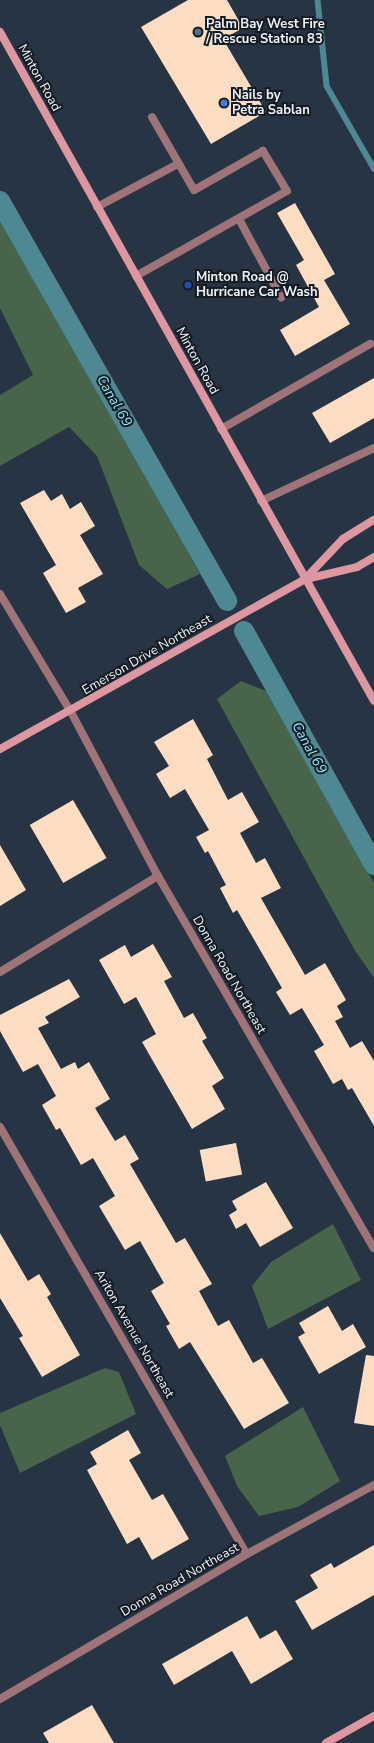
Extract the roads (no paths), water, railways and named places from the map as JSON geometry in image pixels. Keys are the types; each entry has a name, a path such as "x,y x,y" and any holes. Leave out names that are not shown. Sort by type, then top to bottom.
{"main road":[{"name":"Minton Road","path":"0,32 374,701"},
{"path":"305,579 343,539 374,520"},
{"path":"305,579 357,567 374,557"},
{"name":"Emerson Drive Northeast","path":"0,750 71,712 305,579"},
{"path":"326,1743 374,1716"}],"street":[{"path":"136,276 287,191 263,151 194,190 152,117"},
{"path":"97,207 178,164"},
{"path":"239,218 281,297"},
{"path":"221,429 370,344"},
{"path":"261,501 374,448"},
{"name":"Donna Road Northeast","path":"0,594 71,712 158,876 374,1248"},
{"path":"0,972 158,876"},
{"name":"Ariton Avenue Northeast","path":"0,1127 247,1554"},
{"name":"Donna Road Northeast","path":"0,1699 247,1554 374,1484"}],"waterway":[{"path":"318,0 327,86 374,168"},
{"name":"Canal 69","path":"0,201 227,601"},
{"name":"Canal 69","path":"244,631 374,865"}],"place":[{"name":"Palm Bay West Fire / Rescue Station 83","path":"198,32"},
{"name":"Nails by Petra Sablan","path":"224,103"},
{"name":"Minton Road @ Hurricane Car Wash","path":"188,285"}]}
